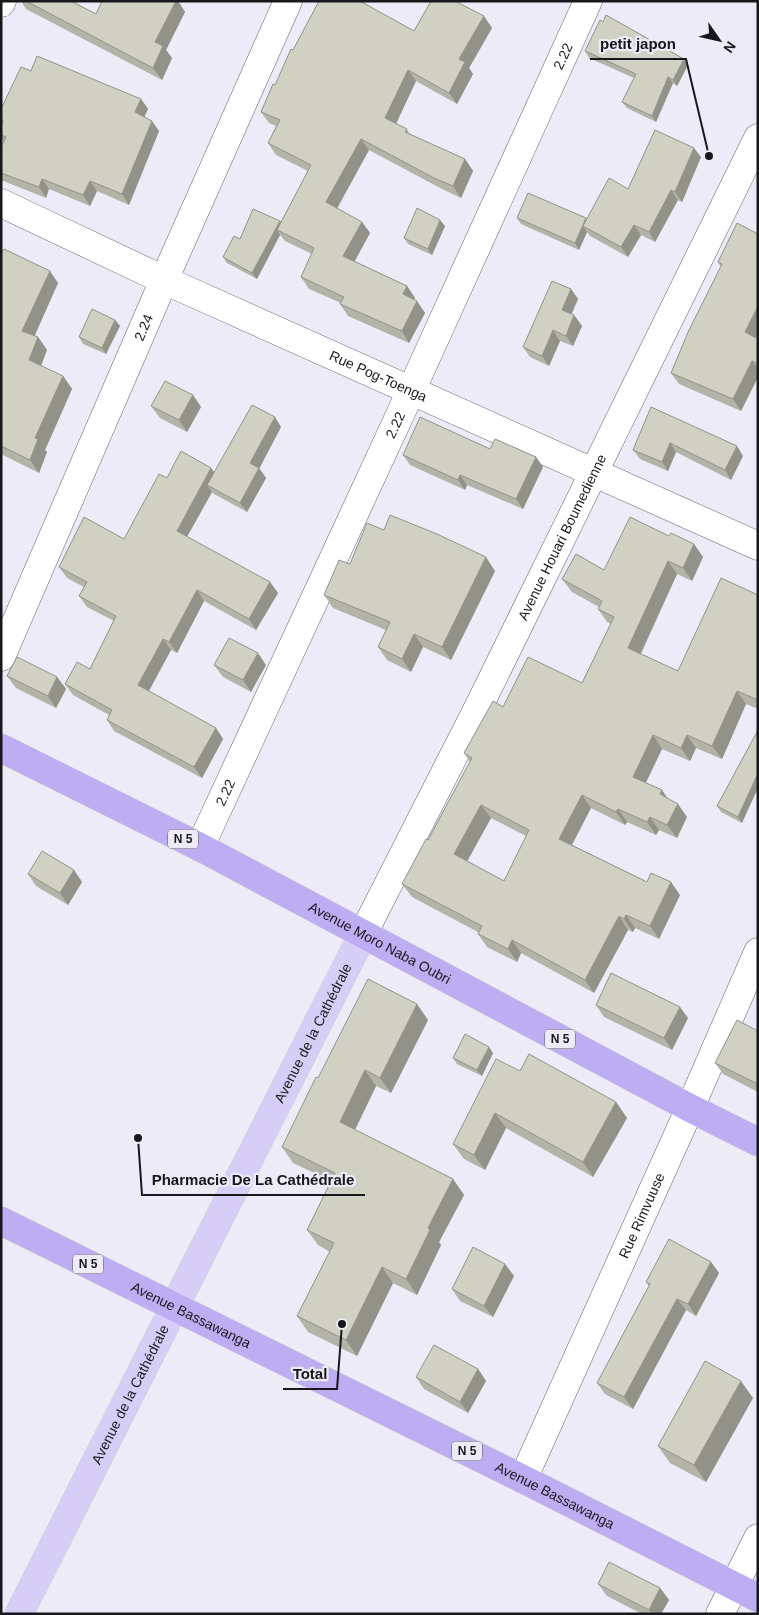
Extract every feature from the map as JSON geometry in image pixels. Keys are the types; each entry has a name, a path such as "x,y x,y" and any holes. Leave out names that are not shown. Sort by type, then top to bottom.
{"highway":[{"name":"Avenue Moro Naba Oubri","path":"1,748 200,847 690,1108 758,1142"},
{"name":"Avenue Bassawanga","path":"1,1221 523,1479 758,1598"}],"main road":[{"name":"Avenue de la Cathédrale","path":"19,1614 363,934"}],"street":[{"name":"2.24","path":"1,657 164,280 288,1"},
{"name":"2.22","path":"200,847 411,391 588,1"},
{"name":"Avenue Houari Boumedienne","path":"363,934 480,704 592,472 758,138"},
{"name":"Rue Pog-Toenga","path":"1,203 164,280 758,546"},
{"name":"Rue Rimvuuse","path":"523,1479 758,952"},
{"path":"720,1614 758,1538"}],"building":[{"path":"26,1 71,1 96,14 102,1 176,1 155,42 163,46 153,68"},
{"path":"319,1 360,1 414,31 431,1 455,1 484,16 459,59 465,62 449,93 408,70 385,118 407,129 405,132 465,159 453,186 434,178 361,139 326,202 362,222 343,256 407,286 403,294 417,301 402,331 340,304 344,297 301,277 314,248 277,230 311,165 268,143 280,120 261,112 291,49 293,50"},
{"path":"606,15 684,59 673,80 668,77 652,116 622,102 636,74 585,51 600,20 603,22"},
{"path":"37,56 141,99 135,112 152,121 122,194 90,181 83,195 42,179 39,187 1,173 1,147 6,137 1,135 3,121 1,120 1,109 21,67 31,71"},
{"path":"655,130 694,148 675,192 671,190 649,232 634,225 621,247 583,226 609,178 628,189"},
{"path":"528,193 586,218 575,243 517,218"},
{"path":"417,208 440,220 428,249 404,238"},
{"path":"253,209 280,221 252,273 223,257 234,236 240,239"},
{"path":"737,223 758,234 758,306 745,332 758,339 758,364 752,361 733,399 671,373 689,330 722,264 718,262"},
{"path":"4,249 50,271 22,331 38,337 29,360 63,376 35,438 38,439 30,460 1,446 1,254"},
{"path":"552,281 571,289 562,310 574,315 566,336 553,330 542,356 523,347"},
{"path":"92,309 115,320 102,348 79,337"},
{"path":"165,381 193,395 179,420 151,406"},
{"path":"252,405 275,417 250,463 259,468 240,503 207,485"},
{"path":"651,407 737,446 725,470 670,443 662,462 633,450"},
{"path":"420,417 490,449 495,439 536,457 516,499 460,475 458,480 403,455"},
{"path":"181,451 211,468 177,531 270,582 249,619 197,590 169,642 163,639 138,685 216,728 194,767 107,720 112,710 65,684 77,662 90,669 116,616 79,596 87,582 59,567 84,517 124,539 159,474 167,478"},
{"path":"390,515 486,557 442,647 414,634 402,659 378,647 390,622 324,595 339,560 350,564 367,523 384,530"},
{"path":"630,517 669,536 671,533 694,544 683,568 668,561 628,648 678,671 721,578 758,595 758,700 737,691 712,746 687,735 681,748 653,735 633,777 662,790 660,794 678,804 667,825 650,817 647,822 618,809 616,812 582,795 559,839 647,882 651,873 671,882 650,926 626,915 624,919 619,916 585,980 512,940 508,949 478,934 482,926 402,884 472,758 464,753 493,701 503,707 528,657 582,683 614,617 598,609 602,601 562,579 576,554 604,570","holes":["481,805 529,830 504,881 454,854"]},
{"path":"229,638 258,653 243,680 214,665"},
{"path":"17,657 57,677 48,696 7,676"},
{"path":"758,730 758,773 738,817 717,806"},
{"path":"42,851 74,870 60,893 28,874"},
{"path":"611,973 680,1007 664,1038 596,1005"},
{"path":"368,979 417,1004 380,1078 365,1070 340,1122 453,1179 428,1228 430,1230 406,1279 382,1267 346,1340 297,1316 334,1243 307,1230 335,1173 282,1147 316,1077 318,1078"},
{"path":"737,1020 758,1031 758,1084 715,1063"},
{"path":"465,1034 489,1047 477,1070 453,1058"},
{"path":"529,1054 616,1102 583,1162 495,1113 474,1155 453,1144 496,1059 520,1071"},
{"path":"669,1239 711,1262 688,1304 677,1299 624,1397 597,1383 650,1284 646,1282"},
{"path":"473,1247 505,1264 484,1306 452,1289"},
{"path":"434,1345 478,1369 460,1402 416,1377"},
{"path":"705,1361 741,1381 694,1465 658,1446"},
{"path":"609,1562 660,1588 649,1610 598,1584"}],"place":[{"name":"petit japon","path":"709,156"},
{"name":"Pharmacie De La Cathédrale","path":"138,1138"},
{"name":"Total","path":"342,1324"}]}
